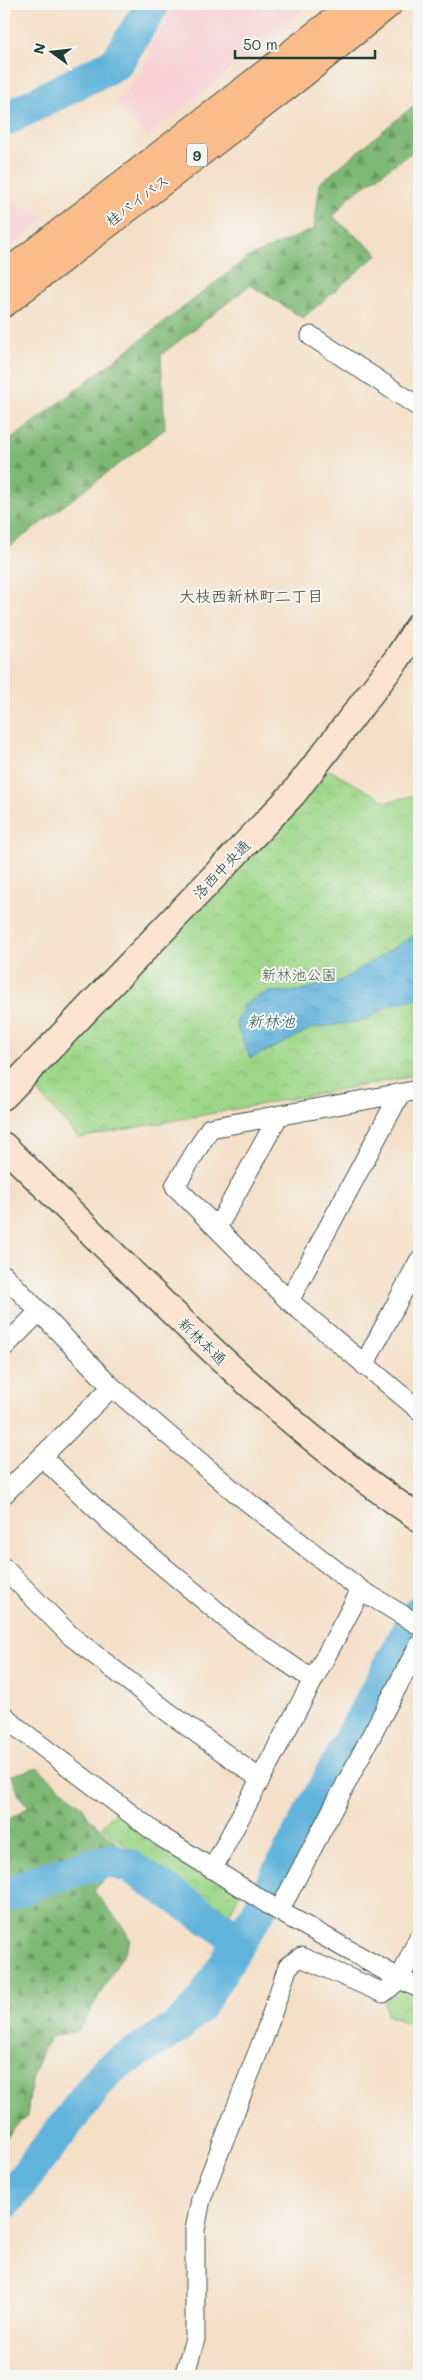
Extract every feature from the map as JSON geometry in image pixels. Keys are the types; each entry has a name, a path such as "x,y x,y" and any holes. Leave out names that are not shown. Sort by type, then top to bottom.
{"highway":[{"name":"桂バイパス","path":"4,276 356,4"},
{"name":"桂バイパス","path":"4,303 302,74 388,4"}],"street":[{"path":"311,336 419,407"},
{"name":"洛西中央通","path":"4,1096 293,794 397,659 419,625"},
{"path":"419,1090 210,1128 175,1186 289,1301 364,1366 419,1410"},
{"path":"289,1301 400,1094"},
{"path":"217,1228 279,1115"},
{"name":"新林本通","path":"4,1146 244,1381 370,1484 419,1518"},
{"path":"364,1366 419,1261"},
{"path":"4,1275 112,1387 234,1492 361,1590 419,1625"},
{"path":"4,1347 39,1312"},
{"path":"4,1494 112,1387"},
{"path":"42,1457 110,1522 242,1632 313,1680"},
{"path":"4,1568 71,1636 168,1712 260,1779"},
{"path":"213,1868 361,1590"},
{"path":"278,1911 419,1645"},
{"path":"4,1714 153,1830 278,1911 419,1988"},
{"path":"184,2376 195,2339 195,2230 201,2199 265,2034 288,1966 300,1957 383,1993 400,1979 419,1937"}],"shaded area":[{"path":"177,4 311,4 147,137 116,101 125,94 140,72 150,54 151,45"},
{"path":"4,196 25,209 47,217 4,251"}],"green space":[{"path":"419,101 419,147 350,196 333,217 378,254 303,318 250,285 161,355 165,429 4,551 4,445 249,257 314,229 320,183"},
{"name":"新林池公園","path":"329,770 387,802 419,794 419,1075 79,1138 30,1083"},
{"path":"38,1768 82,1806 89,1818 126,1851 94,1891 121,1924 131,1941 79,2030 51,2037 37,2065 27,2116 18,2123 4,2142 4,1822 29,1807 19,1796 12,1775"},
{"path":"116,1810 240,1893 226,1920 102,1827"},
{"path":"401,1984 419,1991 419,2028 387,2015 384,1997"}],"water":[{"name":"新林池","path":"419,932 419,998 390,1005 365,1021 312,1028 250,1058 236,1024 245,1004 268,992 298,991 342,980"}],"waterway":[{"path":"4,120 116,63 153,4"},
{"path":"4,2204 108,2070 175,2029 197,2009 255,1917 419,1612"},
{"path":"4,1896 44,1879 111,1860 131,1867 240,1940"}],"district":[{"name":"大枝西新林町二丁目","path":"251,595"}]}
